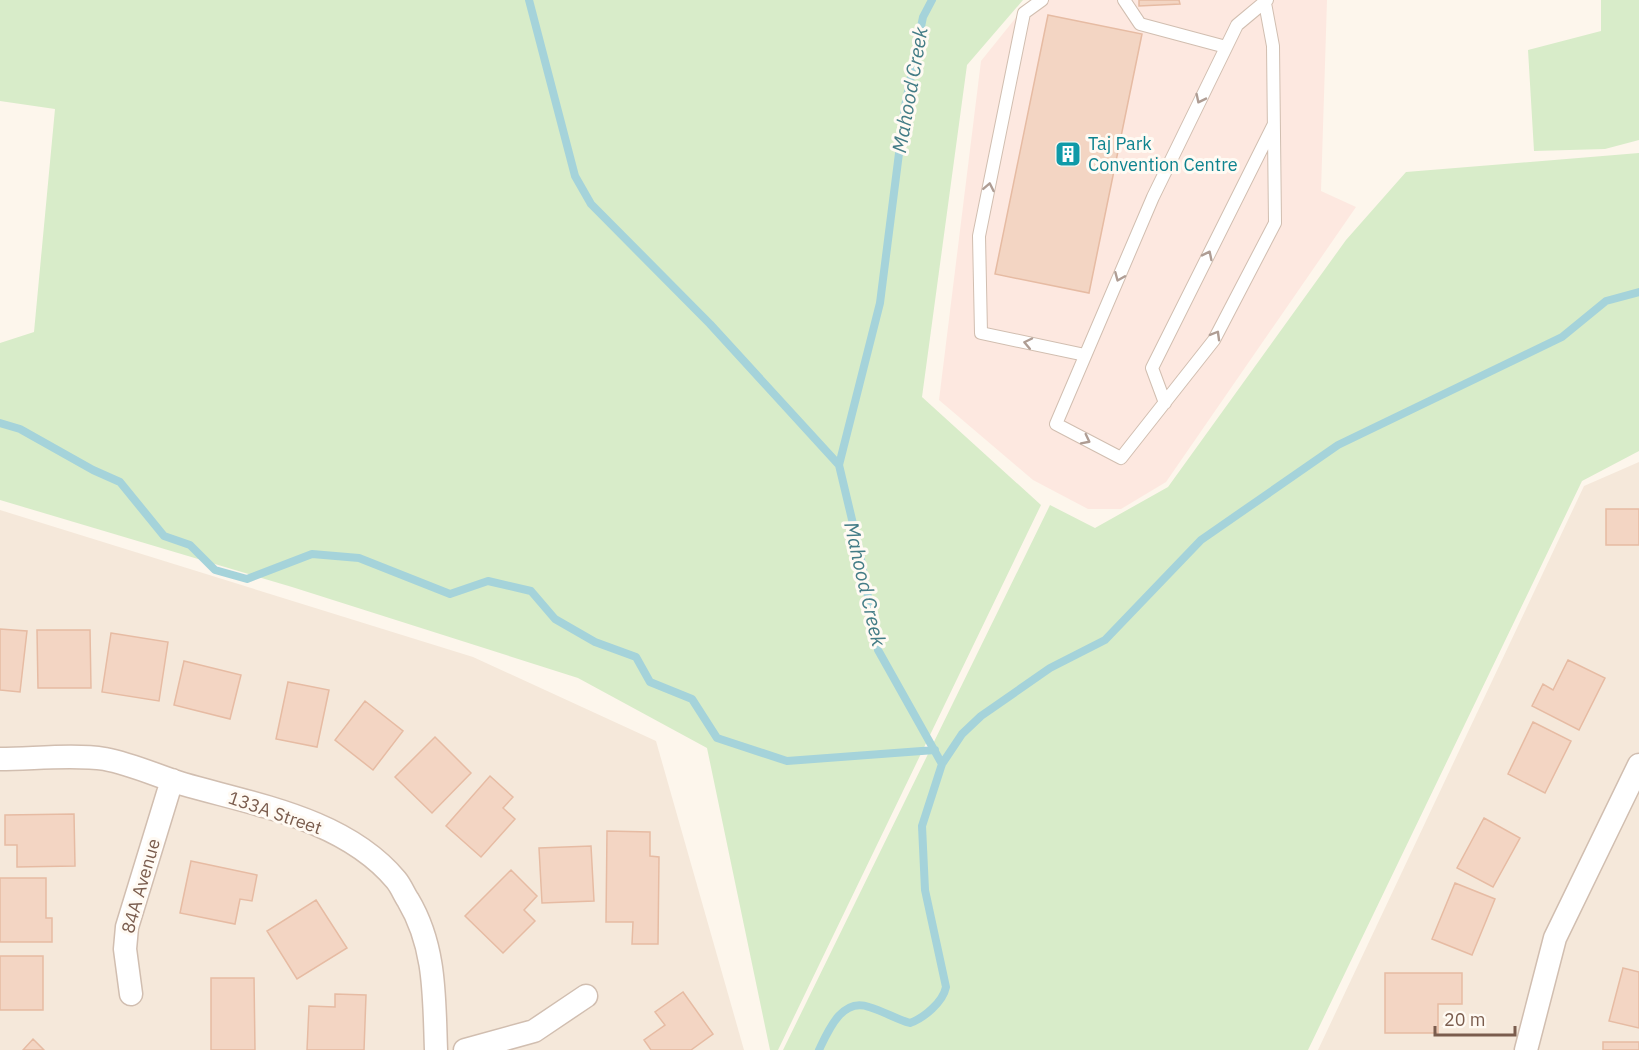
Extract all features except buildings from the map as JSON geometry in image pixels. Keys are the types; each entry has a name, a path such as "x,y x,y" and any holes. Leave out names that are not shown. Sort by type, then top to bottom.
{"street":[{"name":"133A Street","path":"0,759 102,759 130,765 311,822 338,835 370,856 396,881 415,911 428,946 434,985 436,1050"},
{"path":"1526,1050 1555,938 1639,765"},
{"name":"84A Avenue","path":"131,994 125,949 127,927 172,780"},
{"path":"465,1050 534,1030 586,996"}],"lane":[{"path":"1042,0 1024,13 979,236 981,333 1085,355"},
{"path":"1125,0 1140,24 1226,47"},
{"path":"1266,2 1272,46 1275,223 1214,340 1121,458 1056,424 1154,197 1226,47 1236,25 1266,2"},
{"path":"1165,403 1152,368 1273,124"}],"shaded area":[{"path":"1030,0 1327,0 1321,191 1356,207 1166,482 1121,509 1088,509 1033,480 939,400 981,61"},
{"path":"1639,462 1639,1050 1318,1050 1584,486"},
{"path":"0,510 473,657 656,741 744,1050 0,1050"}],"green space":[{"path":"0,0 1023,0 967,65 922,397 1041,505 778,1050 770,1050 707,748 578,678 292,587 0,500 0,343 34,332 55,109 0,101"},
{"path":"1601,0 1639,0 1639,140 1605,149 1534,151 1528,50 1601,31"},
{"path":"1639,153 1639,451 1582,481 1308,1050 783,1050 1050,505 1095,528 1168,487 1346,240 1406,172"}],"waterway":[{"path":"529,0 575,176 591,204 710,324 839,465"},
{"name":"Mahood Creek","path":"819,1050 837,1018 851,1007 859,1005 869,1007 910,1023 932,1009 946,987 925,890 922,826 942,764 878,650 859,549 839,465 880,303 905,106 923,17 932,0"},
{"path":"942,764 962,734 981,716 1050,668 1105,640 1201,540 1338,445 1562,337 1606,301 1639,292"},
{"path":"0,423 20,429 93,470 120,482 164,536 190,545 215,570 247,579 312,554 359,558 450,594 488,581 531,591 555,619 595,642 636,657 650,682 692,699 717,738 787,761 935,750"}],"place":[{"name":"Taj Park Convention Centre","path":"1068,154"}]}
